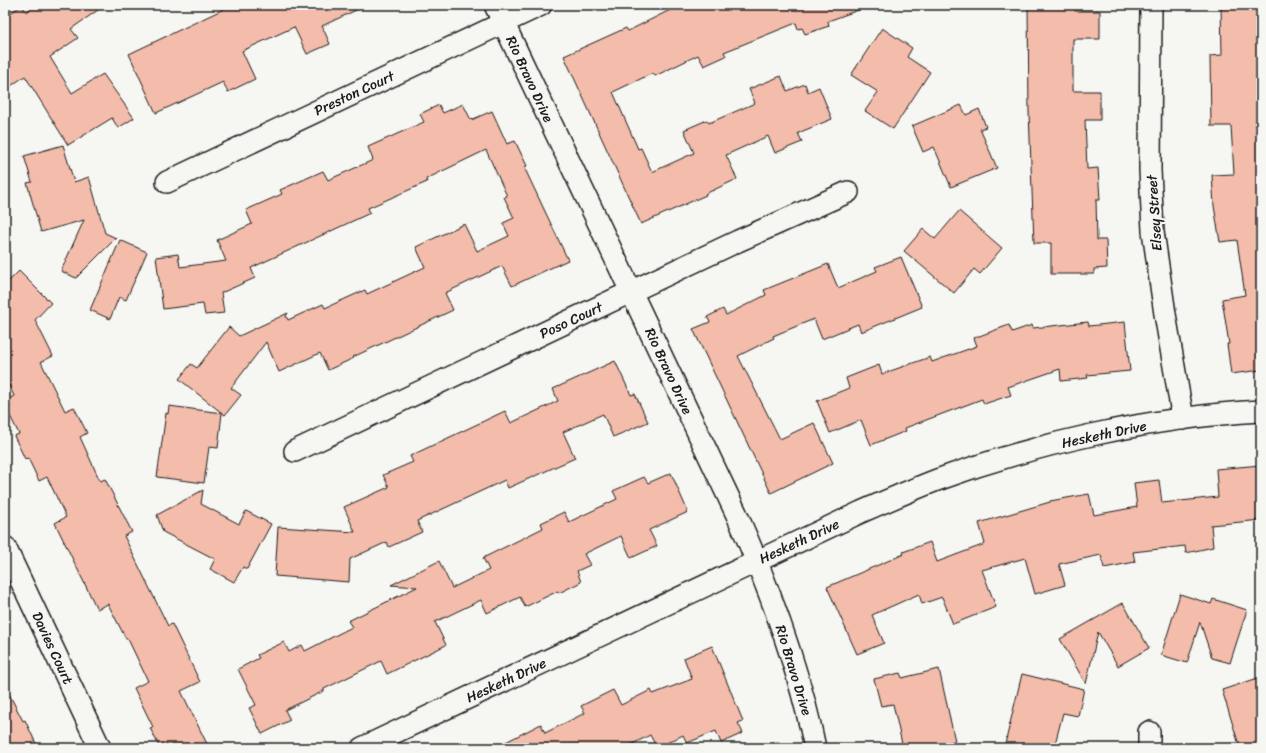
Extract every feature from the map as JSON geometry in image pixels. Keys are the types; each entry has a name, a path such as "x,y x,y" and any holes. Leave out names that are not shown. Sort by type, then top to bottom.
{"street":[{"name":"Preston Court","path":"167,182 499,14 541,5"},
{"name":"Elsey Street","path":"1150,5 1150,170 1153,231 1164,314 1183,419"},
{"name":"Rio Bravo Drive","path":"499,14 737,515 757,561 793,659 815,748"},
{"name":"Poso Court","path":"295,451 631,291 848,192"},
{"name":"Hesketh Drive","path":"362,748 861,512 936,480 1014,455 1093,434 1234,412 1261,411"},
{"name":"Davies Court","path":"5,547 100,748"}],"building":[{"path":"22,5 26,12 36,5 105,5 71,29 78,38 50,57 72,93 103,74 134,118 118,128 112,118 68,145 25,76 5,90 5,17"},
{"path":"232,5 367,5 322,26 330,44 307,54 294,27 242,51 255,79 228,92 223,82 156,113 129,54"},
{"path":"680,5 864,5 864,8 828,21 829,26 805,34 802,28 798,29 796,23 724,52 726,56 704,66 698,55 655,76 653,73 613,92 638,149 641,148 652,172 694,153 684,130 707,120 709,123 755,103 749,89 781,76 787,91 805,84 808,92 819,87 832,119 798,133 802,142 775,153 768,136 726,155 737,179 705,194 706,195 641,224 564,56 626,28 628,31"},
{"path":"1028,5 1074,5 1075,11 1100,11 1100,39 1073,39 1073,91 1100,91 1100,120 1085,120 1087,169 1098,168 1100,200 1096,200 1097,240 1106,240 1107,268 1094,269 1094,274 1051,274 1051,243 1034,243 1029,112"},
{"path":"1221,5 1261,5 1261,370 1231,374 1227,344 1229,344 1222,299 1245,295 1237,240 1220,242 1214,206 1212,175 1234,174 1231,126 1211,126 1210,56 1222,55"},
{"path":"882,28 912,48 907,57 930,72 893,129 865,111 878,92 851,75"},
{"path":"463,104 471,120 492,111 507,144 515,141 527,166 524,167 568,260 512,286 502,266 445,293 453,310 328,370 320,353 279,372 266,342 231,388 241,395 225,415 179,379 191,364 197,368 229,327 239,336 288,313 286,316 288,320 323,304 325,308 365,290 367,294 425,267 416,247 464,224 477,251 509,236 503,223 514,218 504,197 507,196 486,150 426,179 427,182 368,208 370,213 251,268 255,278 221,293 224,313 205,315 203,304 163,309 156,257 178,254 180,267 226,261 217,240 252,224 246,210 282,194 280,190 323,171 328,180 373,160 368,147 424,122 420,114 439,105 443,113"},
{"path":"961,105 966,115 979,109 986,127 980,129 997,168 951,187 934,147 923,152 912,126"},
{"path":"63,145 74,182 89,177 105,233 116,238 76,278 61,271 84,220 41,232 27,183 32,182 24,156"},
{"path":"959,211 1002,248 980,274 974,269 954,293 904,251 923,229 935,239"},
{"path":"120,240 147,252 126,300 119,297 110,319 90,310"},
{"path":"901,257 922,307 861,332 858,324 822,339 814,319 773,336 774,338 738,356 780,439 814,423 833,463 771,493 693,329 710,322 707,317 723,309 726,315 766,295 764,290 828,264 838,288 877,271 875,267"},
{"path":"19,271 51,303 35,320 53,356 41,362 65,411 74,407 87,433 80,437 100,481 105,479 132,532 124,536 168,626 172,624 200,682 181,691 209,748 160,748 150,728 153,727 134,688 148,681 128,639 126,639 108,604 97,609 55,523 66,517 47,477 39,481 28,458 25,459 14,436 19,434 5,406 5,401 14,396 5,377 5,285"},
{"path":"1088,322 1089,326 1125,322 1130,371 1087,375 1088,378 1061,381 1060,369 1008,387 1011,395 984,404 982,399 905,428 906,431 871,445 861,420 830,433 817,401 849,388 846,378 879,365 882,374 930,357 932,362 977,346 974,338 1009,325 1012,332 1032,325 1033,328"},
{"path":"615,361 631,395 635,394 648,422 613,437 603,414 563,432 575,458 508,488 505,480 417,521 422,532 389,547 387,542 350,559 349,582 275,576 278,527 355,532 344,507 389,487 383,475 413,462 410,456 505,411 511,423 558,401 553,389"},
{"path":"169,406 222,413 218,448 209,447 204,483 157,477 166,413 168,414"},
{"path":"1261,465 1261,520 1211,525 1213,547 1186,553 1185,546 1133,552 1135,562 1104,568 1101,555 1059,564 1065,585 1035,594 1025,558 982,570 996,607 953,624 942,597 922,604 919,594 872,615 884,643 857,654 827,587 904,554 903,552 930,542 937,562 985,544 979,523 1050,501 1089,494 1094,515 1137,507 1134,483 1159,480 1162,503 1218,497 1216,469"},
{"path":"671,473 688,512 649,530 657,546 631,558 621,536 584,554 590,565 577,571 581,582 559,593 558,591 525,607 520,597 487,613 481,600 435,622 446,645 387,674 381,661 285,710 290,720 262,734 249,708 256,705 238,669 259,658 257,655 284,642 289,652 302,645 305,651 352,627 348,621 417,587 391,585 439,561 452,588 489,570 483,558 543,528 541,523 564,512 569,522 617,499 613,491 644,477 648,483"},
{"path":"203,490 201,504 239,524 246,511 271,524 247,569 243,567 234,582 210,569 215,559 163,532 157,515"},
{"path":"1180,594 1211,604 1213,599 1247,610 1230,663 1212,658 1200,622 1187,663 1161,655"},
{"path":"1123,603 1149,648 1118,666 1098,632 1086,684 1060,639"},
{"path":"712,646 743,721 738,723 743,733 721,743 716,731 687,743 683,735 657,748 650,735 625,748 494,748 541,724 545,733 585,713 581,706 613,690 621,705 651,690 653,694 692,679 684,658"},
{"path":"939,669 955,741 925,748 903,748 893,704 881,706 874,679 900,673 902,678"},
{"path":"1022,674 1084,689 1078,716 1063,713 1054,748 1004,748"},
{"path":"1261,677 1261,748 1240,748 1222,690"},
{"path":"5,686 23,721 25,720 38,748 5,748"}]}
